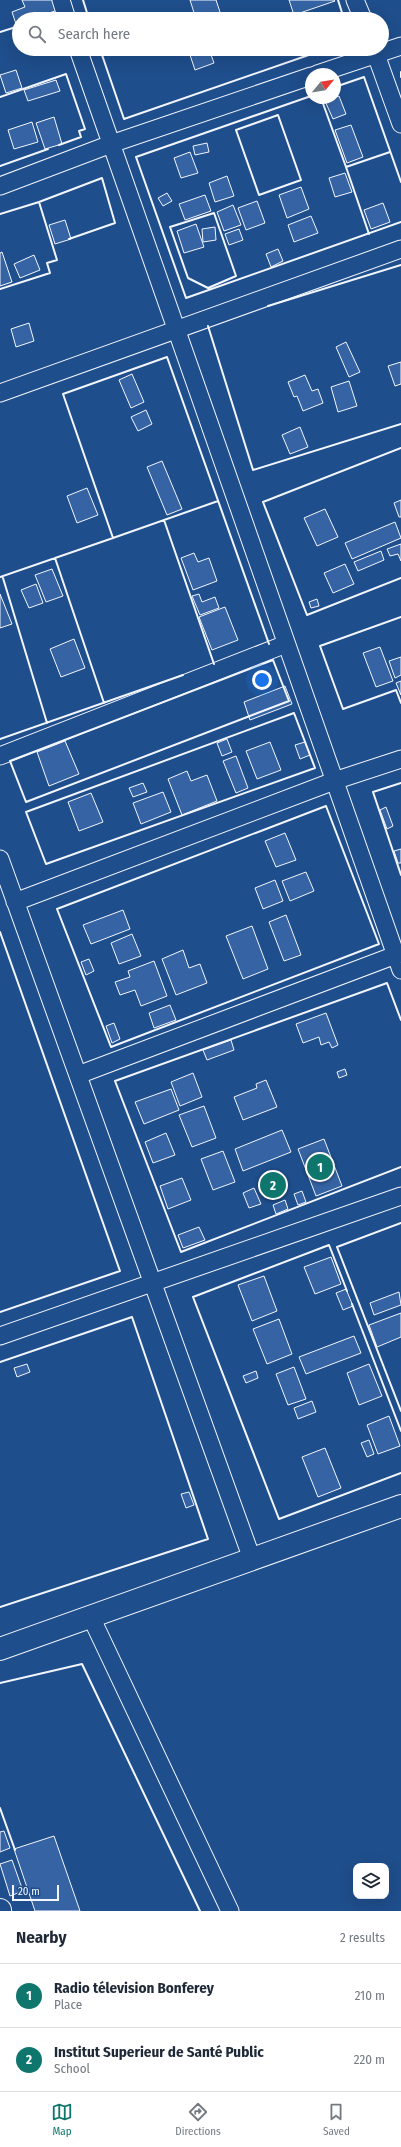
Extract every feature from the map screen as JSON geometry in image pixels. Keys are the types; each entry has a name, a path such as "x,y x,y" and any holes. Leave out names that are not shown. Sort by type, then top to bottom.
{"main road":[{"path":"0,1649 401,1506"}],"street":[{"path":"60,0 64,12"},
{"path":"355,0 359,12"},
{"path":"389,48 401,46"},
{"path":"78,1075 399,959 334,781 80,56"},
{"path":"332,68 362,56"},
{"path":"377,56 401,124"},
{"path":"0,186 111,144 305,78"},
{"path":"0,393 401,249"},
{"path":"0,756 286,644"},
{"path":"16,902 334,781 401,759"},
{"path":"0,859 252,1559"},
{"path":"0,1336 401,1196"},
{"path":"91,1617 230,1911"}],"building":[{"path":"22,0 55,0 58,10 52,12 12,12 25,7"},
{"path":"190,0 216,0 220,12 194,12"},
{"path":"289,0 335,1 303,12 293,12"},
{"path":"190,56 212,56 214,63 195,70"},
{"path":"16,70 22,88 6,93 0,75"},
{"path":"56,80 60,91 28,101 24,90"},
{"path":"341,101 346,114 333,119 326,104 341,104"},
{"path":"54,117 62,144 45,149 36,123"},
{"path":"32,122 38,142 14,149 8,130"},
{"path":"351,125 363,157 347,163 335,130"},
{"path":"207,143 209,152 195,155 193,146"},
{"path":"190,152 198,173 181,178 174,158"},
{"path":"345,173 352,192 335,197 329,178"},
{"path":"227,176 234,196 215,202 209,183"},
{"path":"301,187 309,209 287,218 279,195"},
{"path":"167,193 172,201 163,206 158,198"},
{"path":"205,195 211,211 185,220 179,204"},
{"path":"257,201 265,223 246,230 238,208"},
{"path":"383,203 390,222 371,229 364,210"},
{"path":"233,205 241,225 224,231 217,212"},
{"path":"311,216 318,233 294,242 288,225"},
{"path":"65,220 71,239 55,244 49,225"},
{"path":"196,224 204,247 184,253 177,231"},
{"path":"215,227 216,240 203,242 202,229"},
{"path":"239,229 243,240 229,245 225,234"},
{"path":"278,249 283,261 271,267 266,254"},
{"path":"2,252 12,282 0,286 0,253"},
{"path":"34,255 40,270 20,278 14,264"},
{"path":"29,323 34,341 16,347 11,329"},
{"path":"346,342 360,372 349,377 336,347"},
{"path":"401,362 401,384 395,386 388,366"},
{"path":"132,374 144,402 131,408 119,380"},
{"path":"305,375 312,391 318,389 323,403 303,411 297,396 294,397 288,382"},
{"path":"349,381 357,406 338,412 331,387"},
{"path":"146,410 152,424 138,431 131,417"},
{"path":"300,427 308,447 290,454 282,435"},
{"path":"162,461 182,509 167,515 147,467"},
{"path":"87,488 98,515 77,523 67,496"},
{"path":"401,500 401,517 399,517 394,503"},
{"path":"325,509 338,537 317,546 304,518"},
{"path":"395,522 401,538 352,559 345,543"},
{"path":"401,544 401,561 398,554 390,556 387,549"},
{"path":"381,551 384,560 358,571 354,562"},
{"path":"194,553 198,562 209,558 217,581 193,590 181,558"},
{"path":"345,564 354,584 333,593 324,573"},
{"path":"52,569 63,596 46,602 35,575"},
{"path":"36,584 43,603 29,608 21,590"},
{"path":"0,594 12,624 0,628"},
{"path":"199,594 202,602 215,597 219,608 200,615 192,596"},
{"path":"317,599 319,606 311,608 309,602"},
{"path":"225,607 238,640 212,650 199,617"},
{"path":"74,639 85,668 61,677 50,649"},
{"path":"380,647 393,681 376,687 363,653"},
{"path":"401,657 401,675 395,678 389,661"},
{"path":"401,681 401,695 396,683"},
{"path":"285,686 292,704 250,720 244,702"},
{"path":"227,739 232,752 222,756 217,743"},
{"path":"65,741 79,774 49,786 37,752"},
{"path":"270,742 281,770 257,779 246,751"},
{"path":"305,742 310,755 300,759 295,745"},
{"path":"236,756 248,788 236,793 223,761"},
{"path":"187,771 191,781 207,775 217,801 182,815 168,779"},
{"path":"143,783 147,792 133,797 129,788"},
{"path":"163,792 171,812 141,824 133,803"},
{"path":"91,793 103,822 79,831 68,802"},
{"path":"386,807 393,826 387,829 380,810"},
{"path":"285,833 296,860 276,867 265,841"},
{"path":"401,849 401,863 398,863 394,851"},
{"path":"306,872 314,891 290,901 282,881"},
{"path":"275,880 283,901 263,909 255,888"},
{"path":"123,910 130,929 91,944 83,925"},
{"path":"286,915 301,955 284,961 269,922"},
{"path":"252,926 268,969 243,979 226,936"},
{"path":"132,934 141,956 119,964 111,943"},
{"path":"183,950 189,968 200,964 207,983 176,995 162,959"},
{"path":"89,959 94,971 86,975 81,962"},
{"path":"154,961 167,996 141,1006 135,990 120,995 115,982 130,977 128,971"},
{"path":"170,1005 176,1020 154,1028 149,1013"},
{"path":"326,1013 338,1045 332,1048 329,1042 321,1045 319,1037 303,1043 296,1024"},
{"path":"114,1023 120,1039 112,1043 106,1026"},
{"path":"231,1040 234,1050 207,1060 203,1050"},
{"path":"345,1069 347,1075 339,1078 337,1072"},
{"path":"193,1073 202,1097 180,1106 171,1082"},
{"path":"266,1080 277,1107 243,1120 234,1097 257,1088 256,1084"},
{"path":"171,1089 179,1110 144,1124 135,1102"},
{"path":"204,1106 216,1138 192,1147 179,1115"},
{"path":"282,1130 291,1152 243,1171 235,1149"},
{"path":"166,1133 175,1155 153,1163 145,1142"},
{"path":"324,1139 342,1186 316,1196 298,1149"},
{"path":"223,1151 235,1182 213,1190 201,1159"},
{"path":"182,1178 191,1200 168,1209 160,1186"},
{"path":"254,1188 261,1204 249,1208 243,1193"},
{"path":"302,1191 306,1202 298,1205 294,1194"},
{"path":"285,1200 288,1209 276,1214 273,1205"},
{"path":"199,1227 205,1240 183,1248 178,1235"},
{"path":"331,1257 341,1284 315,1294 304,1267"},
{"path":"264,1276 277,1311 252,1321 238,1285"},
{"path":"346,1289 353,1306 343,1310 336,1293"},
{"path":"399,1292 401,1305 374,1315 370,1303"},
{"path":"401,1313 401,1337 377,1347 369,1325"},
{"path":"279,1319 292,1354 267,1364 253,1329"},
{"path":"354,1336 361,1353 306,1374 299,1357"},
{"path":"27,1364 30,1372 17,1377 14,1368"},
{"path":"369,1364 382,1396 359,1405 347,1373"},
{"path":"294,1367 306,1399 288,1405 276,1374"},
{"path":"256,1371 258,1378 246,1383 243,1376"},
{"path":"312,1401 316,1412 298,1419 294,1408"},
{"path":"389,1416 400,1446 378,1454 367,1425"},
{"path":"369,1440 374,1454 367,1457 361,1443"},
{"path":"325,1448 341,1488 318,1497 302,1457"},
{"path":"189,1492 194,1505 186,1508 181,1494"},
{"path":"4,1831 10,1848 0,1852 0,1832"},
{"path":"54,1836 80,1911 35,1911 14,1849"},
{"path":"12,1860 23,1891 10,1896 0,1864"}],"wall":[{"path":"83,0 87,12"},
{"path":"338,0 342,12"},
{"path":"0,32 12,28"},
{"path":"102,56 124,119 306,56"},
{"path":"401,72 401,77"},
{"path":"0,97 66,74 85,129 79,131 81,137 59,145"},
{"path":"341,85 364,77 401,182"},
{"path":"305,98 136,157 186,298 401,222"},
{"path":"323,104 346,167 390,152"},
{"path":"278,115 301,180 259,195 236,130 278,115"},
{"path":"0,166 48,149"},
{"path":"346,167 369,234"},
{"path":"0,214 39,202 102,178 115,223 69,239"},
{"path":"0,289 50,273 47,263 57,260 39,202"},
{"path":"214,213 236,276 208,288 188,278 170,227 214,213"},
{"path":"268,306 401,265"},
{"path":"208,326 253,470 401,424"},
{"path":"0,577 113,538 63,394 167,357 269,644"},
{"path":"401,448 263,502 307,615 401,578"},
{"path":"113,538 218,501"},
{"path":"164,520 214,664"},
{"path":"55,558 104,703"},
{"path":"3,578 47,723"},
{"path":"401,617 320,646 343,709 396,690 401,703"},
{"path":"273,660 289,701 26,802 10,761 273,660"},
{"path":"0,739 183,675"},
{"path":"294,713 315,768 46,864 26,812 294,713"},
{"path":"401,783 373,792 401,875"},
{"path":"326,806 379,944 111,1047 57,909 326,806"},
{"path":"0,932 120,1271 0,1312"},
{"path":"401,1020 387,983 115,1081 181,1252 401,1167"},
{"path":"401,1223 337,1247 401,1411"},
{"path":"347,1291 329,1245 193,1297 279,1519 401,1473"},
{"path":"352,1304 401,1431"},
{"path":"0,1362 132,1317 208,1539 0,1607"},
{"path":"0,1683 82,1664 200,1911"},
{"path":"0,1808 15,1850"}],"place":[{"name":"Radio télevision Bonferey","path":"320,1167"},
{"name":"Institut Superieur de Santé Public","path":"273,1185"}]}
